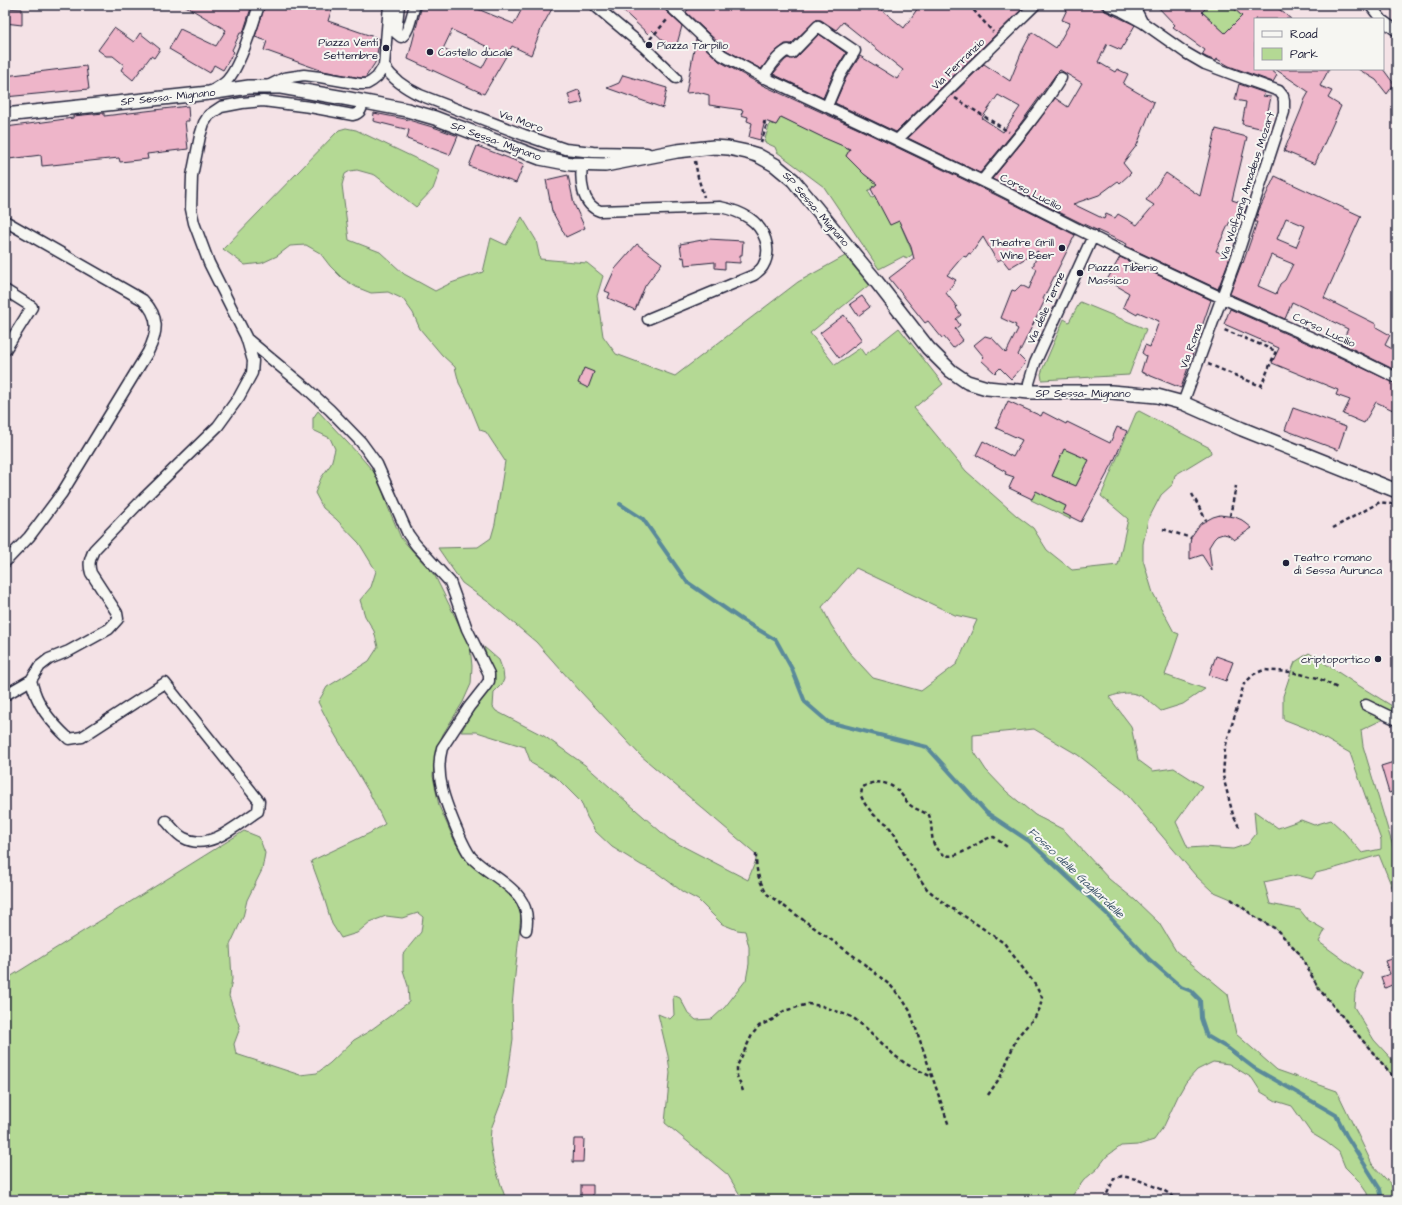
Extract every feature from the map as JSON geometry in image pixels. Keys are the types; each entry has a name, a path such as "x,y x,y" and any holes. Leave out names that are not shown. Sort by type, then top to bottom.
{"street":[{"path":"208,94 223,84 233,74 244,49 259,5"},
{"path":"268,87 274,82 284,78 304,75 354,84 367,84 377,77 384,66 389,5"},
{"path":"399,5 396,33 401,37 404,36 407,31 415,5"},
{"path":"594,5 644,47 676,78"},
{"name":"Via Ferranzio","path":"897,140 1036,5"},
{"path":"1108,5 1122,10 1142,22"},
{"path":"1136,5 1137,12 1142,22"},
{"path":"1370,5 1380,18"},
{"name":"Corso Lucilio","path":"675,7 728,59 763,78 827,106 1222,298 1342,351 1397,378"},
{"path":"1384,21 1397,31"},
{"name":"Via Wolfgang Amadeus Mozart","path":"1142,22 1198,60 1248,80 1275,88 1283,96 1285,107 1284,112 1222,298"},
{"path":"763,78 772,64 783,53 788,50 792,52 818,26 855,51 840,75 827,106"},
{"name":"Via Moro","path":"384,66 395,80 420,95 552,145 579,151 664,153"},
{"path":"982,181 1052,94 1061,78"},
{"name":"SP Sessa- Mignano","path":"5,115 208,94 249,87 268,87 295,89 408,110 429,116 550,161 582,165 605,165 697,148 719,147 736,149 757,155 781,169 799,187 876,281 928,348 951,372 967,382 980,386 1029,392 1139,393 1157,396 1183,403 1242,429 1397,491"},
{"path":"166,820 183,838 197,842 209,842 221,836 258,811 259,801 165,683 82,737 69,739 51,722 34,695 31,680 34,673 44,663 102,633 115,623 118,618 117,613 91,573 89,567 89,560 94,550 143,499 204,441 226,416 239,397 252,373 253,361 246,337 209,262 194,223 191,209 192,176 204,123 209,115 221,107 242,103 275,102 353,115 357,114 362,109 363,101"},
{"path":"582,165 581,180 587,202 593,209 600,211 720,207 734,210 750,218 760,228 764,235 768,247 767,258 762,268 754,275 648,319"},
{"path":"5,221 143,300 150,306 155,321 156,333 148,352 62,493 29,537 5,562"},
{"name":"Via delle Terme","path":"1029,392 1029,383 1035,363 1093,236"},
{"path":"5,290 32,307 5,350"},
{"name":"Via Roma","path":"1183,403 1222,298"},
{"path":"246,337 305,387 354,434 371,454 377,464 408,534 416,545 450,582 467,629 489,674 489,681 461,718 442,748 439,769 443,791 448,808 465,848 471,856 508,885 521,899 527,917 526,930"},
{"path":"5,695 31,680"},
{"path":"1366,706 1397,720"}],"path":[{"path":"969,5 1000,40"},
{"path":"644,47 675,7"},
{"path":"947,92 1017,138"},
{"path":"757,155 767,124 764,123 765,120"},
{"path":"695,158 698,177 707,207"},
{"path":"1209,364 1261,386 1276,351 1212,325"},
{"path":"1230,516 1236,486"},
{"path":"1192,494 1206,520"},
{"path":"1333,528 1380,502 1397,505"},
{"path":"1163,530 1191,538"},
{"path":"1239,827 1233,815 1223,776 1225,748 1244,684 1254,674 1264,670 1291,672 1318,678 1337,688"},
{"path":"988,1095 1001,1076 1018,1037 1024,1028 1035,1017 1040,1008 1042,997 1034,983 1004,944 926,889 906,860 895,835 887,824 874,815 865,804 861,796 862,788 871,782 880,782 890,784 899,791 910,805 929,815 932,825 932,840 936,848 947,855 953,856 962,853 988,838 994,837 1007,847"},
{"path":"756,854 758,874 761,884 768,894 864,964 891,986 903,1000 910,1012 949,1126"},
{"path":"1231,899 1258,919 1276,929 1299,953 1319,989 1397,1081"},
{"path":"743,1091 737,1076 737,1066 752,1035 759,1026 772,1020 784,1011 808,1004 822,1006 852,1017 906,1064 933,1077"},
{"path":"1104,1200 1114,1179 1122,1176 1163,1190 1179,1200"}],"green space":[{"path":"1209,5 1230,5 1242,16 1225,33 1202,12"},
{"path":"781,117 850,149 846,156 864,174 877,184 868,191 872,198 875,197 899,221 913,254 906,259 904,256 879,269 824,187 777,152 775,147 764,142 770,123 776,125"},
{"path":"346,128 356,130 440,170 433,189 416,207 375,175 357,170 350,171 345,174 342,185 349,240 380,252 404,274 435,291 451,283 483,272 491,238 506,245 522,217 536,240 540,259 587,263 603,276 597,296 603,336 616,354 675,376 798,282 845,256 869,285 810,333 835,365 860,348 865,355 899,328 943,384 914,408 966,471 1017,516 1033,528 1047,550 1072,570 1118,565 1128,519 1101,496 1136,413 1139,411 1210,448 1211,453 1175,475 1173,484 1161,495 1148,520 1143,544 1143,560 1153,593 1174,632 1179,634 1165,675 1205,689 1183,704 1161,711 1143,697 1132,693 1118,694 1109,697 1131,726 1138,760 1153,771 1174,768 1202,786 1176,822 1188,848 1203,847 1233,849 1248,844 1256,834 1254,811 1278,828 1301,820 1314,825 1331,820 1344,832 1362,853 1381,849 1381,840 1350,753 1306,728 1283,719 1283,696 1295,662 1309,653 1397,709 1397,725 1384,719 1361,730 1363,746 1397,860 1397,906 1394,892 1379,855 1316,873 1312,879 1297,875 1264,882 1270,904 1300,910 1308,920 1325,930 1319,942 1363,974 1355,993 1354,1007 1374,1040 1397,1065 1397,1081 1319,989 1299,953 1276,929 1258,919 1231,899 1212,891 1196,876 1123,790 1078,755 1034,729 973,735 973,750 986,770 1007,792 1035,815 1064,830 1109,879 1135,900 1159,923 1176,951 1228,994 1236,1034 1277,1070 1337,1091 1372,1164 1397,1191 1397,1200 1368,1200 1367,1193 1358,1180 1345,1167 1339,1152 1311,1133 1292,1106 1276,1101 1261,1092 1252,1078 1229,1064 1213,1062 1197,1070 1186,1082 1164,1126 1154,1140 1138,1145 1121,1146 1107,1156 1097,1169 1084,1180 1069,1200 743,1200 728,1175 665,1123 670,1073 668,1056 658,1014 670,1019 674,1015 673,995 680,998 688,1013 696,1020 712,1019 725,1007 746,980 749,964 749,947 745,931 737,930 722,924 698,900 683,892 656,872 641,865 612,847 595,831 581,802 557,778 531,763 525,747 477,732 461,732 493,677 484,647 499,660 503,671 504,679 502,684 494,692 493,707 496,711 544,736 585,765 669,839 748,880 756,860 756,854 640,755 536,642 491,604 462,583 438,548 478,547 491,538 495,524 505,461 486,432 480,430 459,383 455,367 442,355 420,329 413,313 403,299 388,292 371,293 356,287 342,278 320,253 306,245 290,246 277,256 262,263 245,265 223,249 339,130","holes":["856,568 955,615 977,620 957,664 921,691 873,678 849,652 831,625 822,607"]},
{"path":"1080,302 1146,329 1129,375 1042,380 1041,374 1043,368 1064,319 1069,322"},
{"path":"318,411 378,477 388,507 401,538 435,576 470,647 472,666 471,684 463,702 443,734 435,755 433,776 439,806 455,842 470,864 503,888 514,899 521,914 512,1006 513,1039 505,1092 491,1129 490,1142 493,1161 506,1200 5,1200 5,980 244,831 259,837 265,853 262,870 247,900 243,917 230,945 232,979 229,996 240,1028 234,1044 236,1054 300,1075 317,1073 354,1040 368,1032 409,1002 408,986 403,970 403,954 421,932 423,917 418,913 402,918 386,916 370,922 357,933 341,938 332,924 311,861 370,833 385,824 370,794 334,733 318,702 327,687 369,661 378,647 374,631 365,616 360,600 371,587 376,571 359,543 323,508 315,493 321,478 331,464 335,449 330,438 313,430 313,418"},
{"path":"1064,449 1089,460 1076,486 1052,476"},
{"path":"1034,490 1066,506 1063,513 1070,516 1070,519 1031,500"}],"building":[{"path":"184,5 231,5 240,8 243,5 252,5 243,33 240,33 232,50 234,52 223,70 214,65 210,73 169,49 180,29 216,46 226,30"},
{"path":"265,5 333,5 328,21 380,39 375,63 365,78 361,78 323,71 264,50 267,41 255,37"},
{"name":"Castello ducale","path":"422,5 468,5 514,24 524,5 554,5 542,27 531,55 512,46 484,94 408,59","holes":["452,30 492,49 482,68 443,49"]},
{"path":"617,5 662,5 665,10 682,26 677,44 672,49 652,30 648,34"},
{"path":"692,5 876,5 904,28 920,5 1026,5 896,132 835,103 846,78 860,56 897,79 903,70 843,22 836,30 821,20 816,20 791,44 785,44 776,51 761,69 726,50 686,12"},
{"path":"1069,5 1098,5 1105,11 1135,25 1121,50 1107,44 1098,62 1115,72 1117,69 1128,74 1123,84 1154,102 1137,145 1123,163 1131,173 1120,183 1118,181 1099,195 1073,204 1104,219 1106,214 1115,218 1118,214 1137,225 1154,205 1146,200 1166,173 1200,196 1216,129 1247,137 1232,200 1247,205 1242,219 1232,217 1216,251 1230,257 1218,289 1126,246 1127,244 992,179 1028,135 1055,98 1068,107 1082,83 1060,70 1018,127 980,173 908,138 984,64 1010,81 1022,51 1032,32 1056,48 1070,23 1062,20","holes":["998,95 1020,107 1003,132 982,118"]},
{"path":"1156,5 1209,5 1202,12 1225,33 1242,16 1230,5 1274,5 1290,18 1254,18 1254,70 1271,70 1277,75 1273,82 1229,66 1217,59 1216,61 1202,55 1205,50 1173,27 1175,25"},
{"path":"5,8 22,9 22,25 5,23"},
{"path":"114,28 134,42 140,33 160,49 154,58 151,56 133,80 121,70 124,65 113,56 106,56 98,50"},
{"path":"819,34 846,53 834,72 823,98 773,74 785,60 788,58 796,58"},
{"path":"696,39 719,61 760,84 865,132 1075,235 1043,299 1045,300 1018,355 1026,363 1011,379 1000,368 995,373 981,360 984,357 974,345 985,336 992,338 1006,353 1018,329 1015,327 1016,325 1001,318 1012,290 1015,291 1021,285 1029,289 1037,269 1033,267 1038,251 1009,268 1002,259 997,261 983,237 971,254 969,253 966,257 963,256 947,275 956,280 946,293 957,307 956,308 961,315 956,319 960,325 955,329 963,340 953,348 944,337 942,338 928,321 925,323 889,278 914,259 911,247 899,221 890,225 871,189 877,184 864,174 846,156 850,149 781,117 776,125 765,121 760,140 749,137 752,123 747,121 748,117 741,115 743,110 709,105 709,95 698,92 686,93"},
{"path":"86,66 89,89 5,97 5,76"},
{"path":"1276,70 1328,70 1320,86 1332,91 1328,98 1341,106 1315,164 1284,151 1309,92"},
{"path":"1360,70 1384,70 1394,84 1387,94 1376,80"},
{"path":"623,75 667,88 663,108 607,88 619,83"},
{"path":"1239,84 1265,93 1263,96 1271,97 1264,129 1242,124 1246,102 1235,100"},
{"path":"578,90 583,102 571,105 568,94"},
{"path":"188,106 189,121 185,121 188,149 147,154 148,159 120,162 119,158 42,166 41,155 9,159 6,127 73,118 73,116 104,113 104,116"},
{"path":"374,113 405,119 458,136 450,155 407,139 409,130 373,121"},
{"path":"477,146 524,164 516,183 469,166"},
{"path":"568,175 574,204 585,228 566,237 552,211 546,180"},
{"path":"1275,176 1361,216 1324,298 1376,324 1376,327 1390,335 1385,345 1396,351 1397,371 1341,343 1348,329 1292,302 1285,319 1230,294 1242,262 1243,263 1257,222 1255,222","holes":["1286,218 1305,226 1296,247 1277,239","1271,255 1293,264 1285,280 1280,284 1276,294 1258,286"]},
{"path":"708,239 743,241 740,263 725,262 725,269 715,268 715,262 685,265 684,257 682,258 680,244"},
{"path":"637,244 662,263 645,286 635,310 608,298 610,293 605,291 615,269"},
{"path":"1120,257 1211,300 1181,388 1141,372 1146,356 1142,353 1145,345 1150,347 1159,321 1138,312 1137,315 1123,307 1129,293 1107,280"},
{"path":"862,296 870,307 858,316 850,304"},
{"path":"1230,309 1397,384 1397,412 1376,402 1364,423 1343,414 1350,400 1336,395 1338,390 1272,363 1279,348 1224,324"},
{"path":"844,315 862,340 839,358 820,333"},
{"path":"584,368 594,372 588,388 578,383"},
{"path":"1008,401 1041,416 1043,412 1066,424 1067,422 1110,443 1117,427 1127,431 1113,463 1081,522 1063,513 1066,506 1036,491 1032,499 1009,488 1014,477 1005,474 1006,472 976,455 983,441 1013,457 1022,440 996,428","holes":["1064,449 1089,460 1076,486 1052,476"]},
{"path":"1293,408 1346,427 1338,450 1285,430"},
{"path":"1220,515 1235,517 1242,520 1252,528 1234,540 1228,535 1223,534 1214,539 1209,547 1212,571 1202,555 1190,559 1191,537 1200,524"},
{"path":"1216,656 1233,662 1226,681 1209,675"},
{"path":"1397,761 1397,790 1389,793 1381,766"},
{"path":"1397,957 1397,989 1394,984 1385,988 1381,977 1390,974 1385,961"},
{"path":"574,1139 584,1139 583,1162 573,1162"},
{"path":"581,1185 593,1185 593,1199 581,1199"}],"waterway":[{"name":"Fosso delle Gagliardelle","path":"620,504 643,519 687,582 742,620 776,640 792,669 805,702 828,722 927,747 987,813 1029,841 1106,913 1150,960 1181,987 1191,991 1200,1000 1201,1018 1207,1036 1229,1049 1254,1068 1336,1115 1346,1135 1380,1189 1382,1200"}],"place":[{"name":"Piazza Tarpillo","path":"649,45"},
{"name":"Piazza Venti Settembre","path":"386,48"},
{"name":"Castello ducale","path":"430,52"},
{"name":"Theatre Grill Wine Beer","path":"1062,248"},
{"name":"Piazza Tiberio Massico","path":"1080,273"},
{"name":"Teatro romano di Sessa Aurunca","path":"1286,563"},
{"name":"criptoportico","path":"1378,659"}]}
